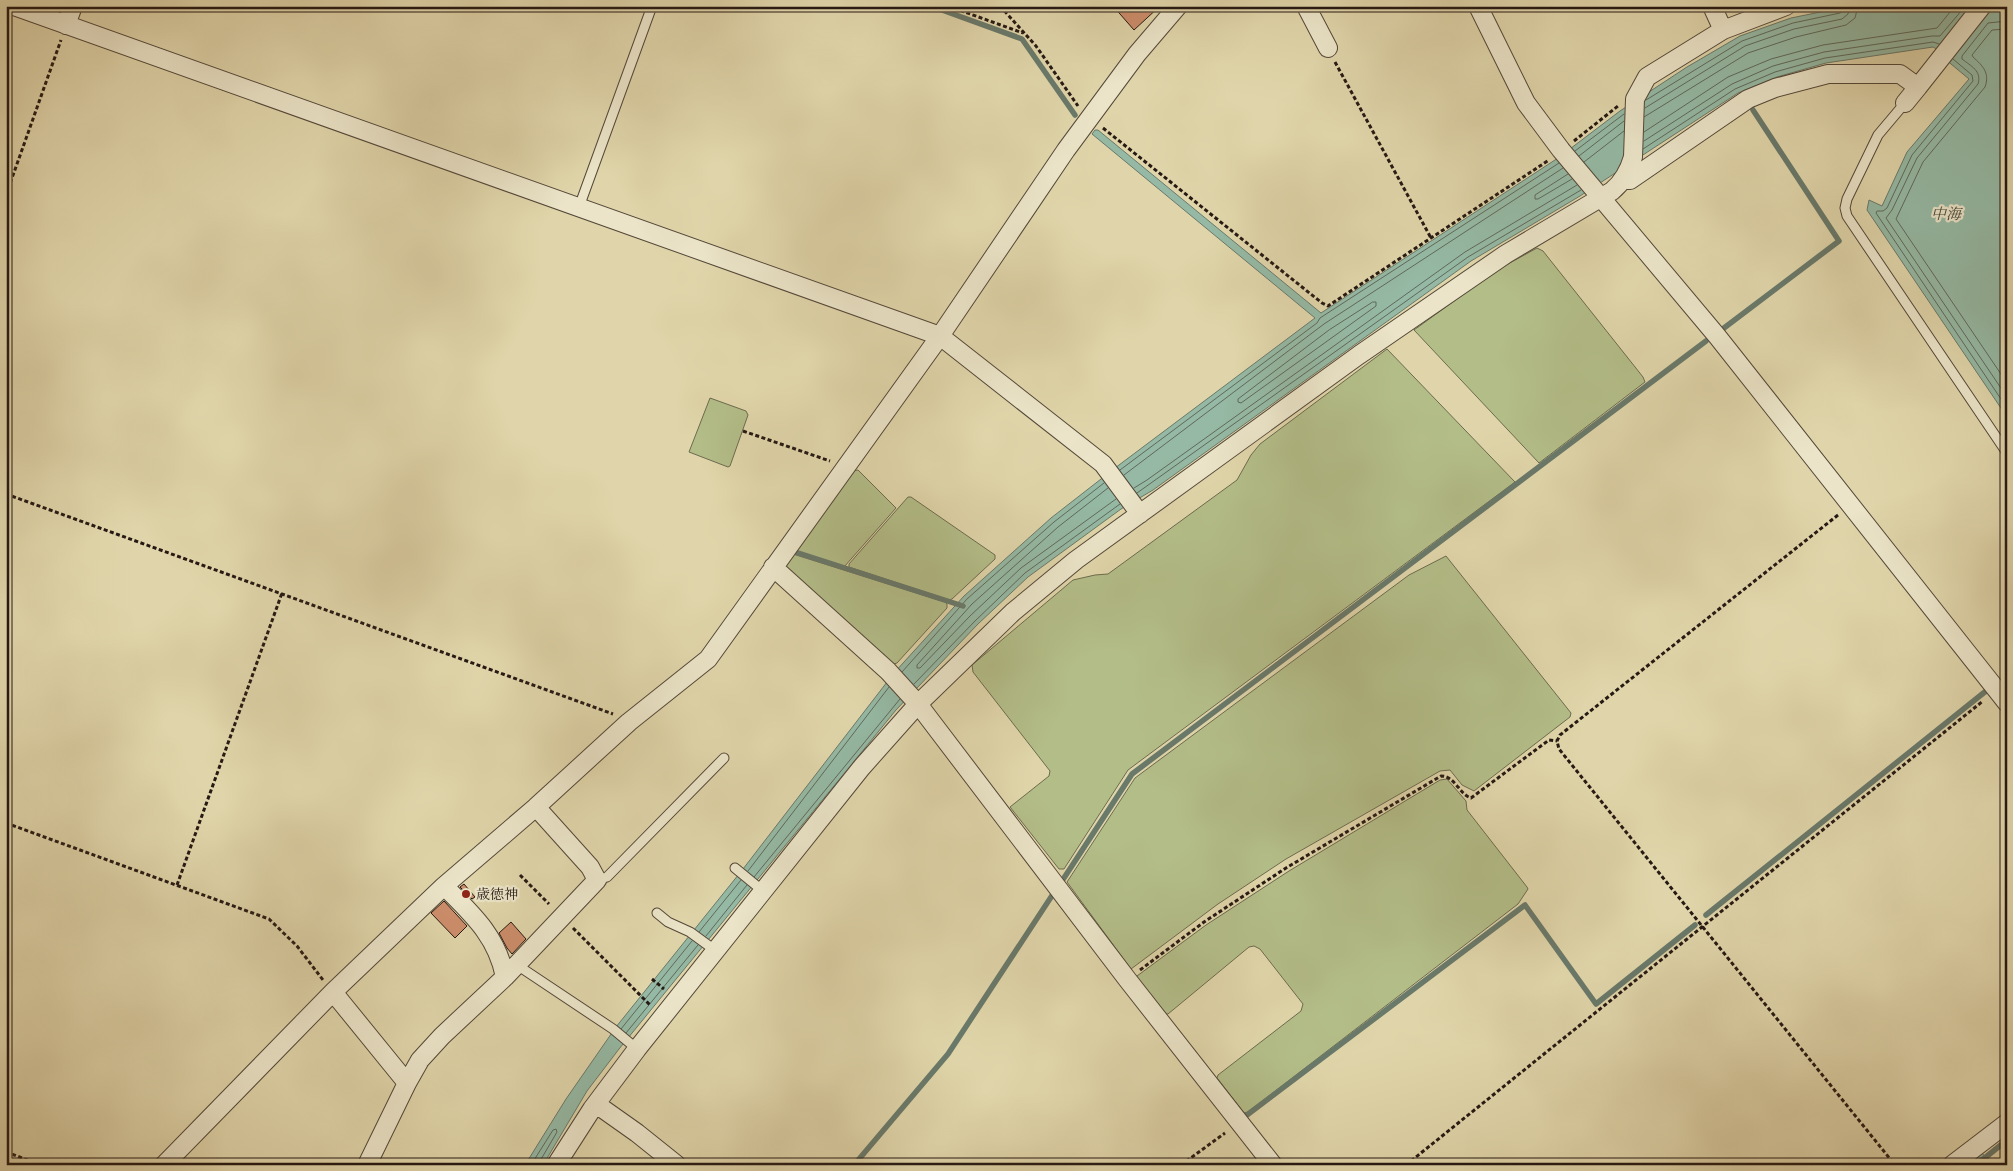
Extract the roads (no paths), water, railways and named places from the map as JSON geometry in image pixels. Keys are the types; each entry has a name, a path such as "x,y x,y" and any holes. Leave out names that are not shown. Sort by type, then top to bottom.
{"street":[{"path":"14,6 940,336 1103,464 1137,511"},
{"path":"66,25 73,6"},
{"path":"164,1165 333,992 444,886 536,807 629,722 708,659 773,567 848,467 940,336 1066,150 1094,123 1137,54 1178,6"},
{"path":"1306,6 1328,48"},
{"path":"1478,6 1526,103 1562,151 1717,336 2002,696"},
{"path":"1712,6 1723,30"},
{"path":"556,1165 634,1046 760,888 915,701 1013,612 1137,511 1506,254 1598,195 1618,186 1626,175 1633,157 1635,97 1642,83 1652,73 1723,30 1786,6"},
{"path":"1905,103 1982,7"},
{"path":"1626,175 1630,180 1748,99 1775,88 1828,74 1900,74 1918,87"},
{"path":"773,567 888,671 915,701 1272,1165"},
{"path":"367,1165 420,1060 442,1036 511,971 598,880 590,867 536,807"},
{"path":"444,886 473,915 490,936 502,960 511,971"},
{"path":"333,992 407,1083"},
{"path":"596,1104 677,1165"},
{"path":"1952,1165 2007,1123"}],"lane":[{"path":"579,207 652,6"},
{"path":"1905,103 1878,135 1847,199 1845,208 1847,216 2007,453"},
{"path":"598,880 607,877 724,758"},
{"path":"737,870 760,888"},
{"path":"657,913 668,922 690,932 712,948"},
{"path":"511,971 613,1029 634,1046"}],"water":[{"path":"1971,6 1942,52 1933,47 1826,63 1777,77 1738,93 1580,196 1471,261 1153,490 1121,509 1028,577 978,624 896,710 619,1049 587,1091 543,1165 525,1165 566,1099 616,1027 743,869 894,673 964,596 1051,518 1315,318 1092,134 1095,130 1098,130 1321,313 1558,158 1620,111 1687,67 1740,36 1791,18 1845,7"},
{"name":"中海","path":"2007,10 2007,417 1867,210 1869,200 1882,206 1907,152 1969,79 1945,59 1983,12"},
{"path":"1982,1153 1987,1159 1980,1165 1967,1165"}],"waterway":[{"path":"931,6 1022,39 1075,115"},
{"path":"1724,328 1839,241 1753,110"},
{"path":"1062,881 1132,774 1706,341"},
{"path":"792,551 963,606"},
{"path":"1706,915 1986,691"},
{"path":"854,1165 948,1054 1055,891"},
{"path":"1243,1118 1525,905 1596,1004 1695,925"},
{"path":"1976,1165 2007,1140"}],"place":[{"name":"歳徳神","path":"466,894"}]}
